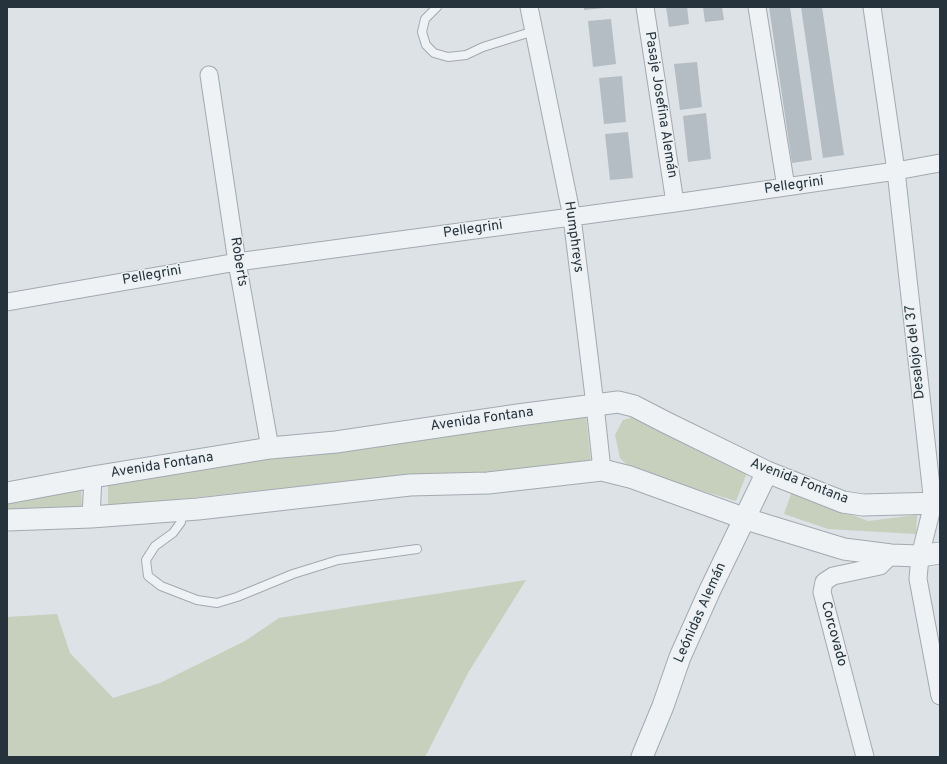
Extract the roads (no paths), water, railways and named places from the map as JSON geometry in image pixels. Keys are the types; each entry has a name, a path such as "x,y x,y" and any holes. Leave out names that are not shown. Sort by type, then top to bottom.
{"street":[{"name":"Humphreys","path":"529,7 572,217 602,470"},
{"name":"Pasaje Josefina Alemán","path":"644,7 675,203"},
{"path":"757,7 786,187"},
{"name":"Desalojo del 37","path":"872,7 896,171 936,503 920,556 918,579 940,696"},
{"name":"Roberts","path":"209,75 237,262 270,448"},
{"name":"Pellegrini","path":"7,302 237,262 675,203 896,171 940,163"},
{"name":"Avenida Fontana","path":"7,492 270,448 336,442 510,416 618,402 634,406 767,472 842,502 863,505 936,503"},
{"path":"7,520 91,518 182,510 410,485 488,483 602,470 630,477 746,519 844,549 891,555 920,556 940,553"},
{"name":"Leónidas Alemán","path":"642,757 663,706 680,657 710,590 746,519 767,472"},
{"path":"91,518 93,477"},
{"name":"Corcovado","path":"865,757 822,592 824,582 833,576 880,566 891,555"}],"lane":[{"path":"437,7 425,19 422,32 426,45 434,53 448,58 466,55 483,47 534,31"},
{"path":"182,510 181,522 173,533 155,546 146,560 148,576 160,586 197,600 217,603 237,597 294,574 338,560 418,549"}]}
